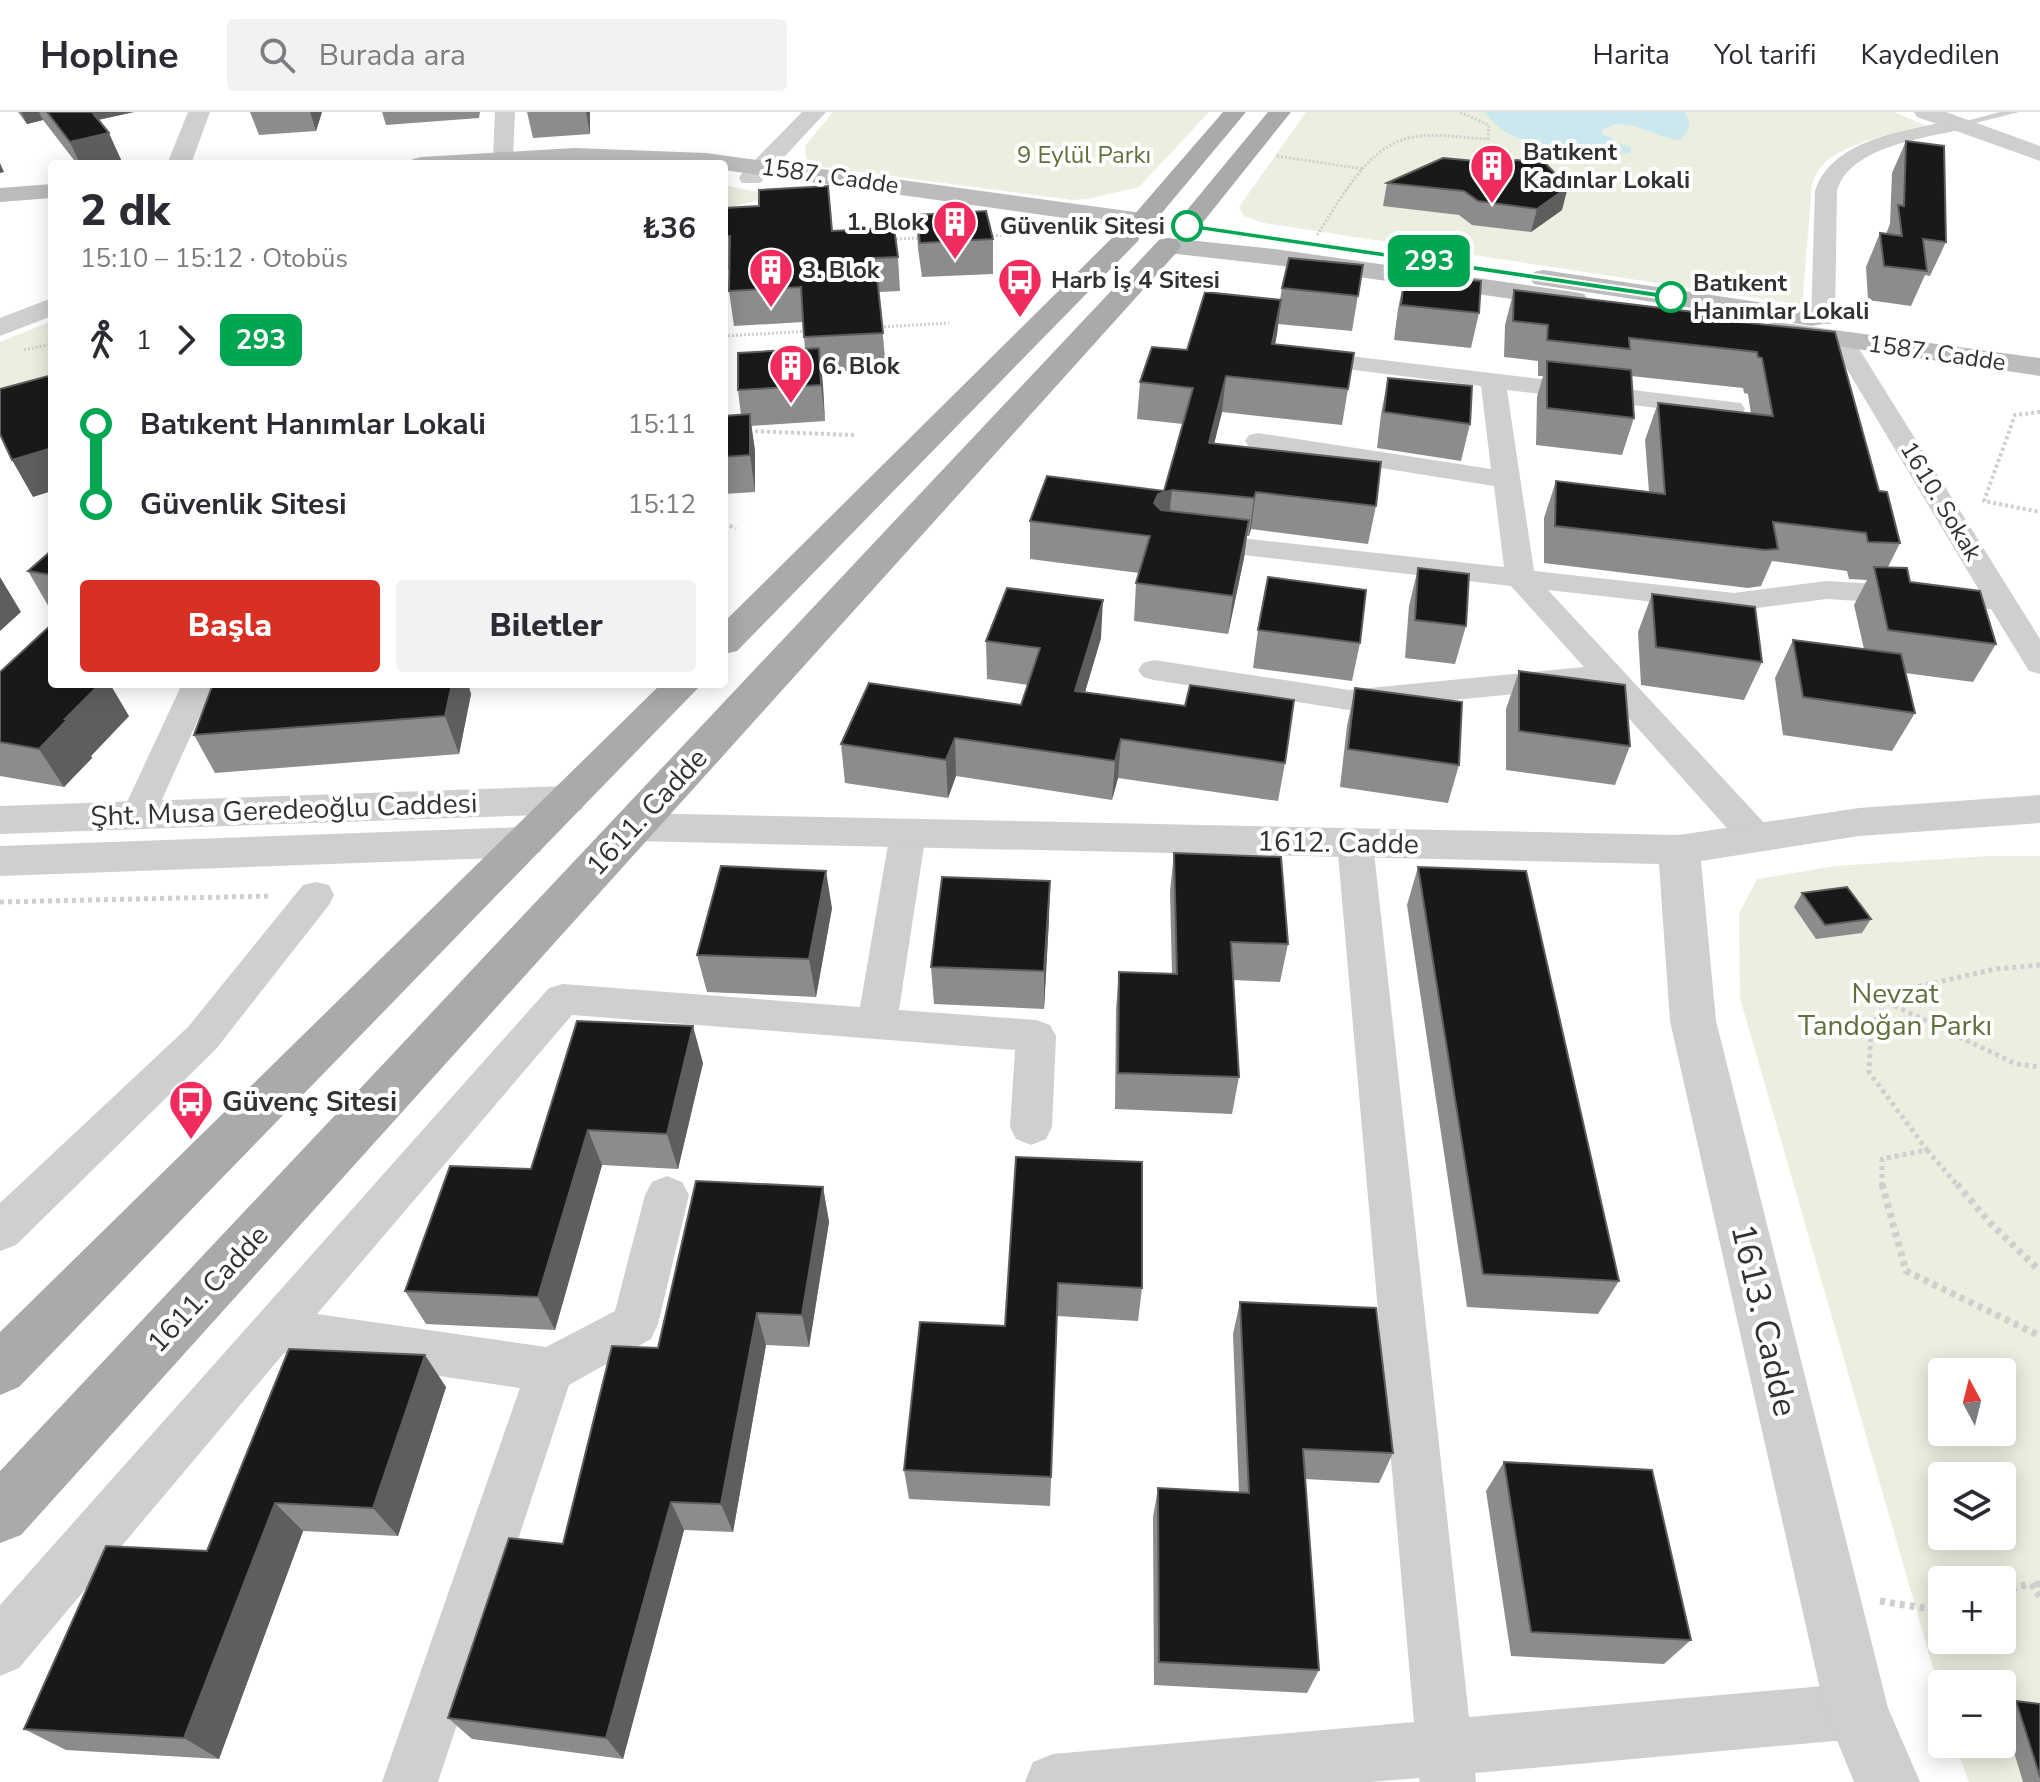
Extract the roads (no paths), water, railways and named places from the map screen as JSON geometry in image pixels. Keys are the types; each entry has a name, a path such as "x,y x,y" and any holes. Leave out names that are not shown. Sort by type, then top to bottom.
{"main road":[{"name":"1611. Cadde","path":"0,1514 633,827 1157,232 1235,112"},
{"name":"1611. Cadde","path":"728,639 1157,232 1247,152 1280,112"},
{"name":"1587. Cadde","path":"476,160 628,156 658,160"},
{"name":"1587. Cadde","path":"739,171 1157,232 1275,257 1832,329 2040,349"},
{"path":"0,195 48,191"},
{"path":"0,208 48,204"},
{"name":"1587. Cadde","path":"1157,232 1311,244 1832,329 2040,367"},
{"path":"0,1369 679,688"}],"street":[{"path":"181,160 199,112"},
{"path":"205,160 222,112"},
{"path":"503,158 505,112"},
{"path":"739,171 786,112"},
{"path":"739,171 815,112"},
{"path":"1925,112 2040,154"},
{"path":"1832,329 1826,191 1830,178 1838,168 1870,150 1956,125"},
{"path":"0,328 48,308"},
{"name":"1610. Sokak","path":"1832,329 2040,664"},
{"path":"1308,358 1732,409"},
{"path":"1493,380 1520,578 1755,836"},
{"path":"1258,441 1507,480"},
{"path":"1168,539 1734,602 1826,590 2001,600"},
{"path":"1154,670 1349,700 1609,675"},
{"path":"139,815 196,688"},
{"name":"Şht. Musa Geredeoğlu Caddesi","path":"0,820 567,800"},
{"name":"1612. Cadde","path":"633,827 1679,850 1880,818 2040,809"},
{"path":"877,1023 908,833"},
{"name":"Şht. Musa Geredeoğlu Caddesi","path":"0,861 525,842"},
{"path":"1355,843 1445,1765"},
{"name":"1613. Cadde","path":"1679,850 1693,1021 1857,1711 1887,1782"},
{"path":"0,1231 202,1038 316,895"},
{"path":"0,1649 563,999 1036,1036 1031,1127"},
{"path":"275,1330 550,1370 635,1324 667,1195"},
{"path":"410,1782 550,1370"},
{"path":"1053,1782 1445,1765 1857,1711"}],"lane":[{"path":"1956,125 2014,112"}],"water":[{"path":"1485,112 1685,112 1689,124 1680,140 1630,125 1611,126 1602,131 1602,135 1631,147 1630,153 1594,153 1551,148 1511,135 1496,125"}],"place":[{"name":"Batıkent Kadınlar Lokali","path":"1492,205"},
{"name":"Güvenlik Sitesi","path":"1187,226"},
{"name":"1. Blok","path":"955,261"},
{"name":"Batıkent Hanımlar Lokali","path":"1671,297"},
{"name":"3. Blok","path":"771,309"},
{"name":"Harb İş 4 Sitesi","path":"1020,319"},
{"name":"6. Blok","path":"791,405"},
{"name":"Güvenç Sitesi","path":"191,1141"}],"park label":[{"name":"9 Eylül Parkı","path":"1084,155"},
{"name":"Nevzat Tandoğan Parkı","path":"1895,1010"}]}
